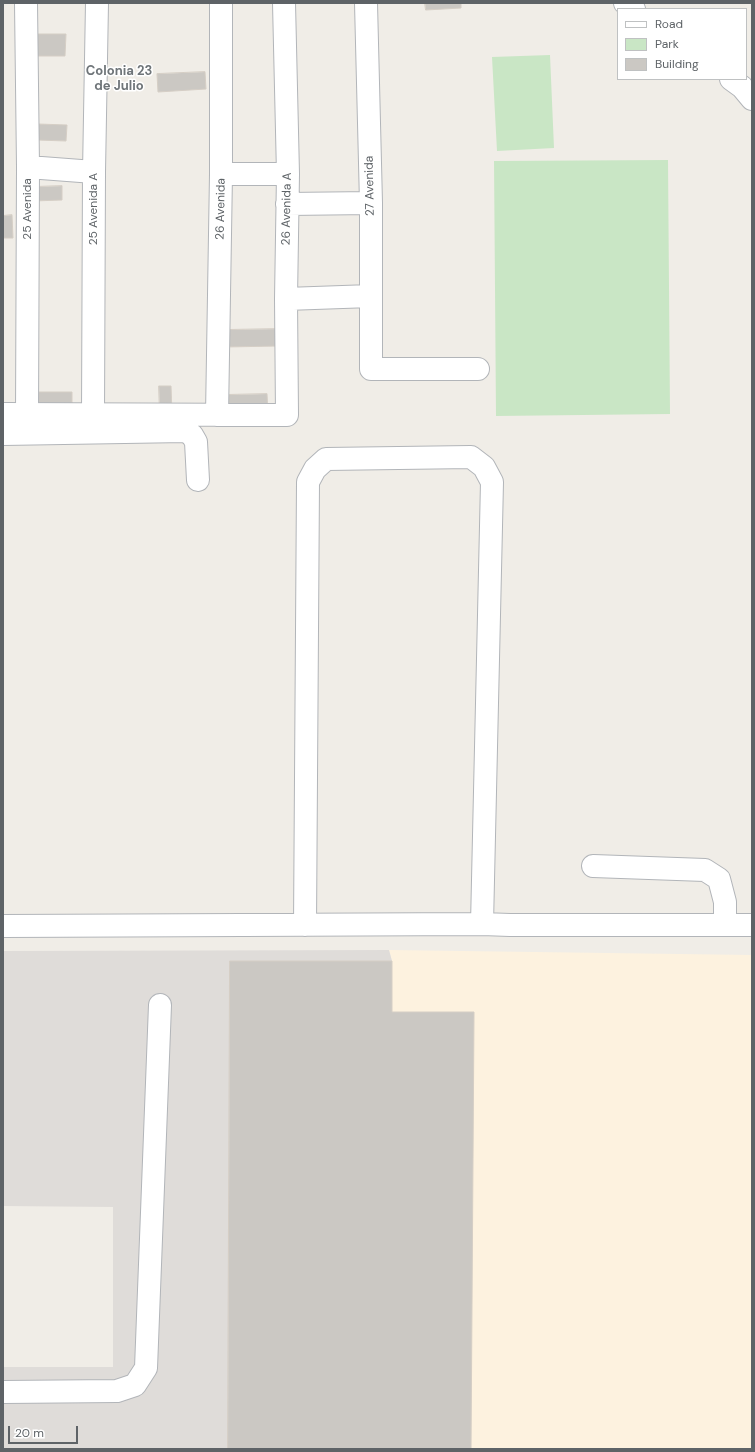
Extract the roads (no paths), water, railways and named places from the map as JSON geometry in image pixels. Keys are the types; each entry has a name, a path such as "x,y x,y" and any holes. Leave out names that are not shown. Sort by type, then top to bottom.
{"street":[{"name":"25 Avenida","path":"26,3 28,167 27,414"},
{"name":"25 Avenida A","path":"93,414 94,172 97,3"},
{"name":"26 Avenida","path":"217,415 221,174 221,3"},
{"name":"26 Avenida A","path":"217,415 287,415 286,299 288,174 284,3"},
{"name":"27 Avenida","path":"366,3 371,203 371,369 478,369"},
{"path":"28,167 94,172"},
{"path":"221,174 288,174"},
{"path":"287,204 371,203"},
{"path":"286,299 371,296"},
{"path":"3,414 217,415"},
{"path":"3,434 184,431 192,435 196,442 198,480"},
{"path":"305,925 308,482 315,469 326,459 471,457 484,467 492,482 482,924"},
{"path":"593,866 705,870 719,880 726,902 725,924"},
{"path":"3,926 482,924 752,925"},
{"path":"3,1392 117,1391 135,1385 146,1368 160,1005"}],"district":[{"name":"Colonia 23 de Julio","path":"119,80"}]}
